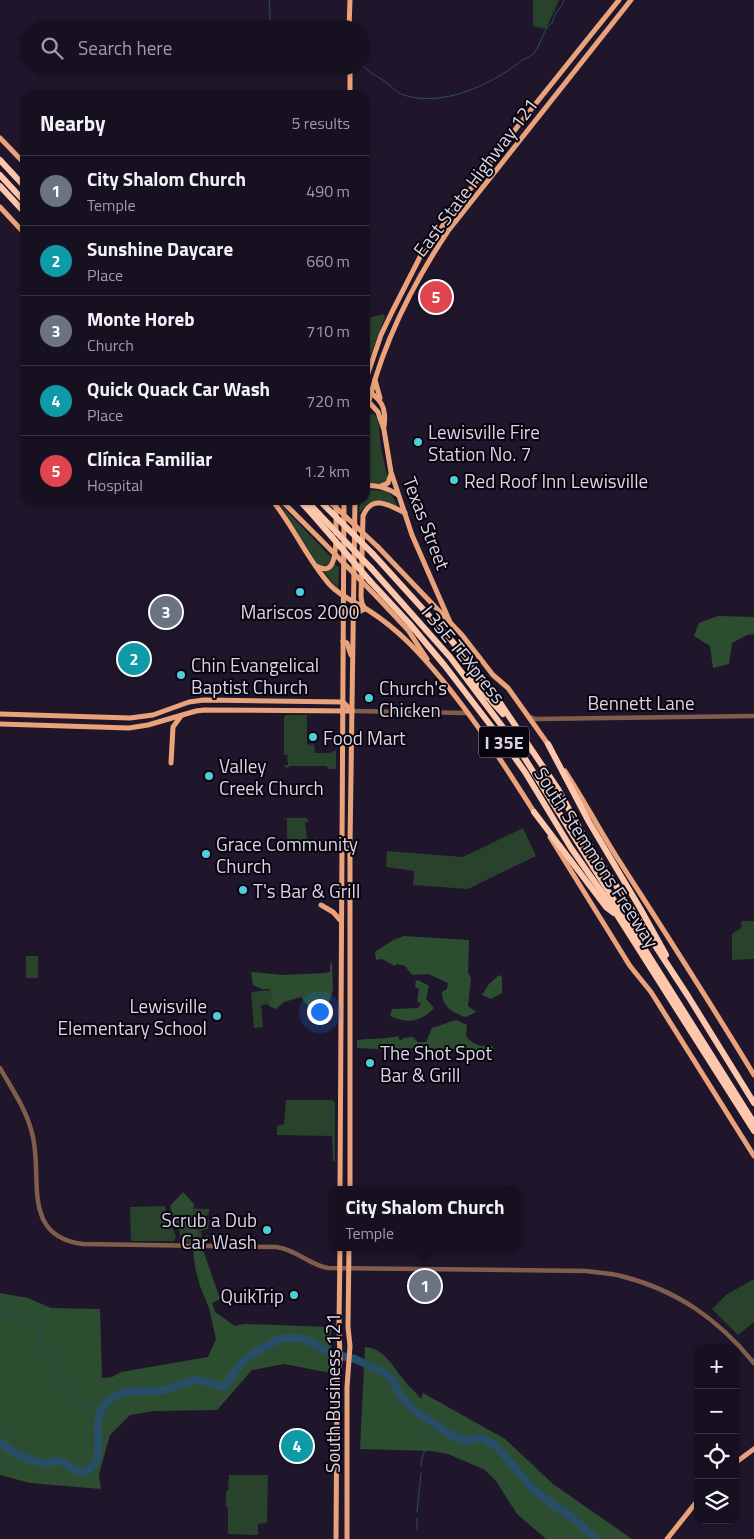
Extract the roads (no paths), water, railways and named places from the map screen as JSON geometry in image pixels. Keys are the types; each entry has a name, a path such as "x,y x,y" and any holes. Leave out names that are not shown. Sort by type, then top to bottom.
{"highway":[{"path":"0,159 20,181"},
{"path":"0,175 20,197"},
{"path":"0,186 20,208"},
{"name":"South Stemmons Freeway","path":"305,505 315,514 370,581 409,622 508,748 525,772 571,848 619,917 754,1131"},
{"name":"I 35E TEXpress","path":"309,505 315,514 372,568 450,656 532,768 754,1122"},
{"name":"South Stemmons Freeway","path":"324,505 373,554 470,662 488,685 558,789 598,859 688,996 754,1103"},
{"path":"450,656 485,692 529,746"},
{"path":"548,744 589,822 640,908 688,996"},
{"path":"534,812 606,907 619,917"}],"main road":[{"path":"350,0 350,20"},
{"name":"East State Highway 121","path":"370,368 382,335 413,269 433,238 521,122 619,0"},
{"name":"East State Highway 121","path":"370,396 390,339 422,272 448,232 631,0"},
{"path":"350,75 350,90"},
{"path":"547,90 556,96"},
{"path":"521,122 529,130"},
{"path":"0,138 20,159"},
{"path":"474,184 482,190"},
{"path":"0,207 20,229"},
{"name":"Texas Street","path":"375,380 386,412 384,430"},
{"path":"372,393 381,401"},
{"name":"Texas Street","path":"370,403 376,408 384,430 391,472 418,552 451,624"},
{"path":"381,486 388,483 391,472"},
{"path":"370,485 381,486 398,495"},
{"path":"353,620 356,613 365,609 361,597 361,556 363,516 365,511 371,504 380,503 405,514"},
{"name":"South Stemmons Freeway","path":"276,505 314,564 330,585 404,639 438,676 467,713 506,767 630,966 651,992 754,1156"},
{"name":"South Stemmons Freeway","path":"286,505 408,630 438,676"},
{"name":"South Stemmons Freeway","path":"333,505 378,547 462,635 493,675 508,688 548,744 590,810 616,857 678,952 754,1075"},
{"path":"314,564 319,568 325,568 331,565 335,559 336,505"},
{"path":"340,1186 344,505"},
{"path":"350,1186 350,844 355,505"},
{"path":"343,641 348,643 352,660"},
{"path":"0,714 130,718 153,714 189,702 235,700 342,702 352,711"},
{"path":"235,700 235,710"},
{"path":"0,724 134,728 204,710 352,711"},
{"path":"171,763 173,728 176,721 183,714"},
{"path":"342,834 351,834"},
{"path":"342,844 350,844"},
{"path":"321,905 333,912 341,921"},
{"name":"South Business 121","path":"336,1539 337,1387 340,1361 340,1251"},
{"name":"South Business 121","path":"347,1539 350,1346 348,1327 349,1251"},
{"path":"739,1460 754,1449"},
{"path":"667,1539 694,1505"}],"street":[{"path":"352,711 467,713"},
{"name":"Bennett Lane","path":"529,717 535,719 754,716"},
{"path":"0,1068 23,1109 32,1133 37,1160 37,1201 40,1213 50,1228 60,1237 72,1242 84,1244 278,1247 291,1251 320,1266 340,1269 587,1271 620,1275 658,1288 704,1313 740,1345 754,1363"}],"waterway":[{"path":"269,0 270,20"},
{"path":"370,72 401,94 416,98 432,99 464,92 495,78 532,55 549,25 553,22 554,16 564,0"},
{"path":"0,1311 18,1316 37,1327 41,1331 42,1336 41,1355 58,1362 64,1385 68,1386 82,1402 103,1406"},
{"path":"0,1442 10,1450 29,1459 42,1463 59,1461 76,1471 85,1472 93,1465 98,1455 99,1418 102,1410 112,1398 131,1391 164,1390 196,1380 225,1387 237,1368 249,1356 279,1339 300,1338 332,1354 355,1359 385,1373 392,1379 400,1395 415,1411 455,1437 468,1441 481,1437 496,1446 534,1490 557,1508 566,1512 596,1539"},
{"path":"421,1466 425,1450 443,1429"},
{"path":"417,1512 421,1473"},
{"path":"417,1518 417,1529"}],"place":[{"name":"Clínica Familiar","path":"436,297"},
{"name":"Lewisville Fire Station No. 7","path":"418,442"},
{"name":"Red Roof Inn Lewisville","path":"454,480"},
{"name":"Mariscos 2000","path":"300,592"},
{"name":"Monte Horeb","path":"166,612"},
{"name":"Sunshine Daycare","path":"134,659"},
{"name":"Chin Evangelical Baptist Church","path":"181,675"},
{"name":"Church's Chicken","path":"369,698"},
{"name":"Food Mart","path":"313,737"},
{"name":"Valley Creek Church","path":"209,776"},
{"name":"Grace Community Church","path":"206,854"},
{"name":"T's Bar & Grill","path":"243,890"},
{"name":"Lewisville Elementary School","path":"217,1016"},
{"name":"The Shot Spot Bar & Grill","path":"370,1063"},
{"name":"Scrub a Dub Car Wash","path":"267,1230"},
{"name":"City Shalom Church","path":"425,1286"},
{"name":"QuikTrip","path":"294,1295"},
{"name":"Quick Quack Car Wash","path":"297,1446"}]}
